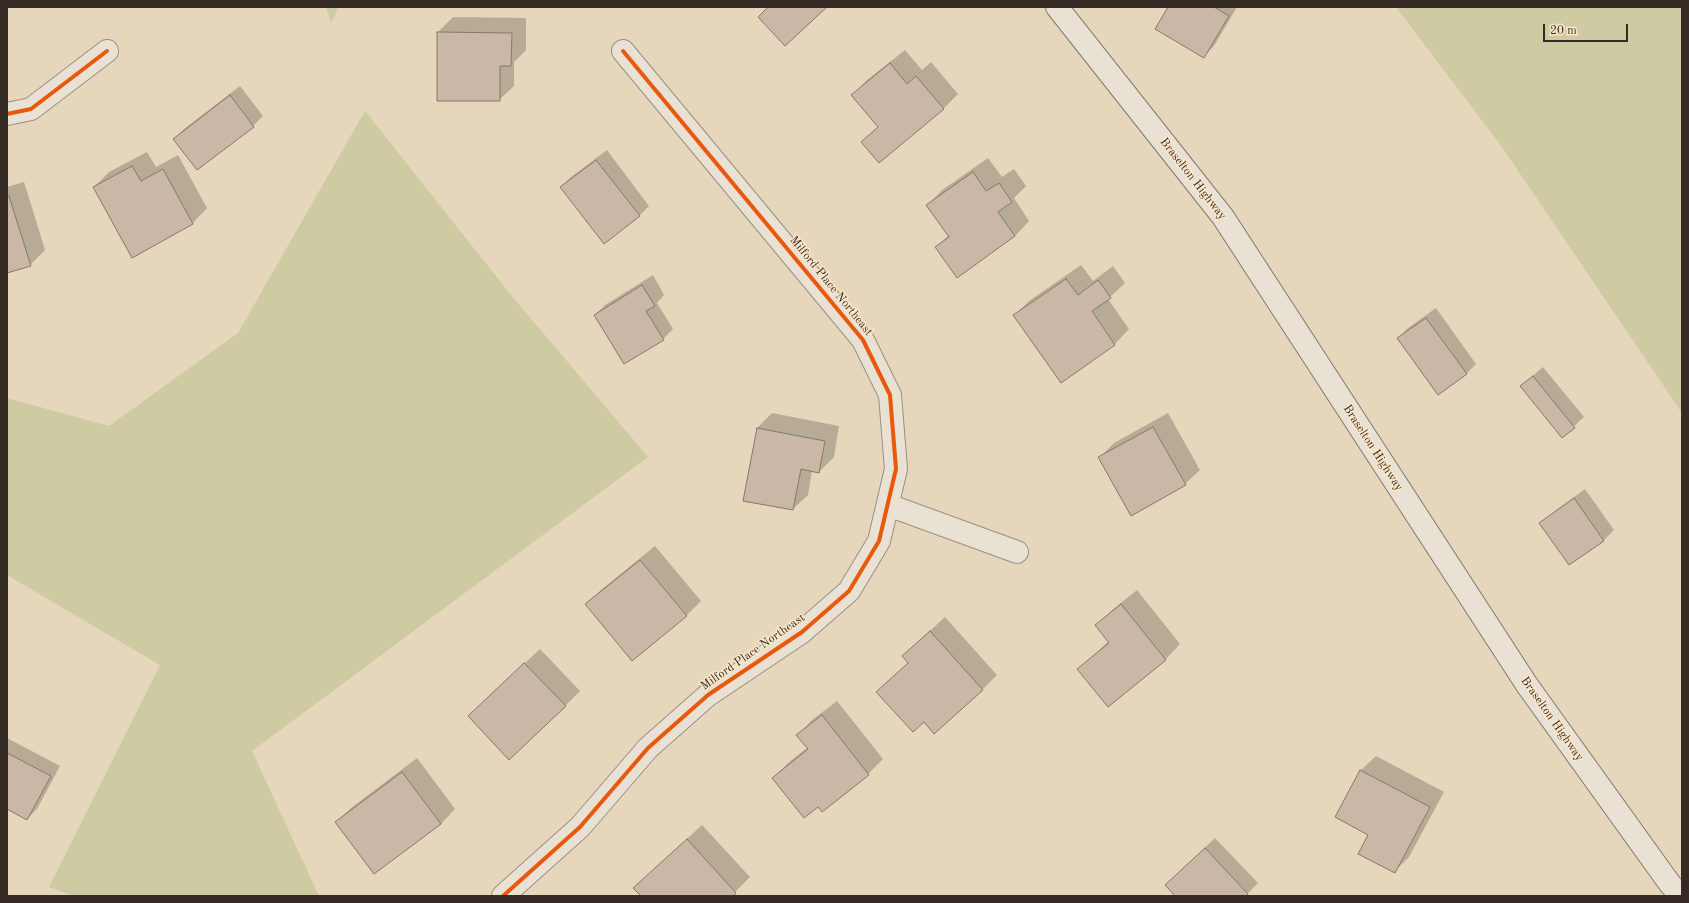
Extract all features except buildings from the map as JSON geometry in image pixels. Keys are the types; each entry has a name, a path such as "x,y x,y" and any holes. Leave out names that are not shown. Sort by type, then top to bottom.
{"street":[{"name":"Braselton Highway","path":"1057,7 1223,217 1527,685 1670,884 1681,896"},
{"path":"7,114 31,109 107,51"},
{"name":"Milford Place Northeast","path":"503,896 580,827 648,748 708,695 802,632 849,591 879,541 896,469 890,394 863,340 623,51"},
{"path":"888,505 1018,552"}],"shaded area":[{"path":"326,7 339,7 331,23"},
{"path":"1396,7 1682,7 1682,413 1502,147"},
{"path":"365,111 511,295 648,457 252,751 319,896 74,896 49,887 160,665 7,575 7,398 109,426 238,333"}],"cycle path":[{"path":"7,114 31,109 107,51"},
{"path":"503,896 580,827 648,748 708,695 802,632 849,591 879,541 896,469 890,395 863,340 623,51"}]}
